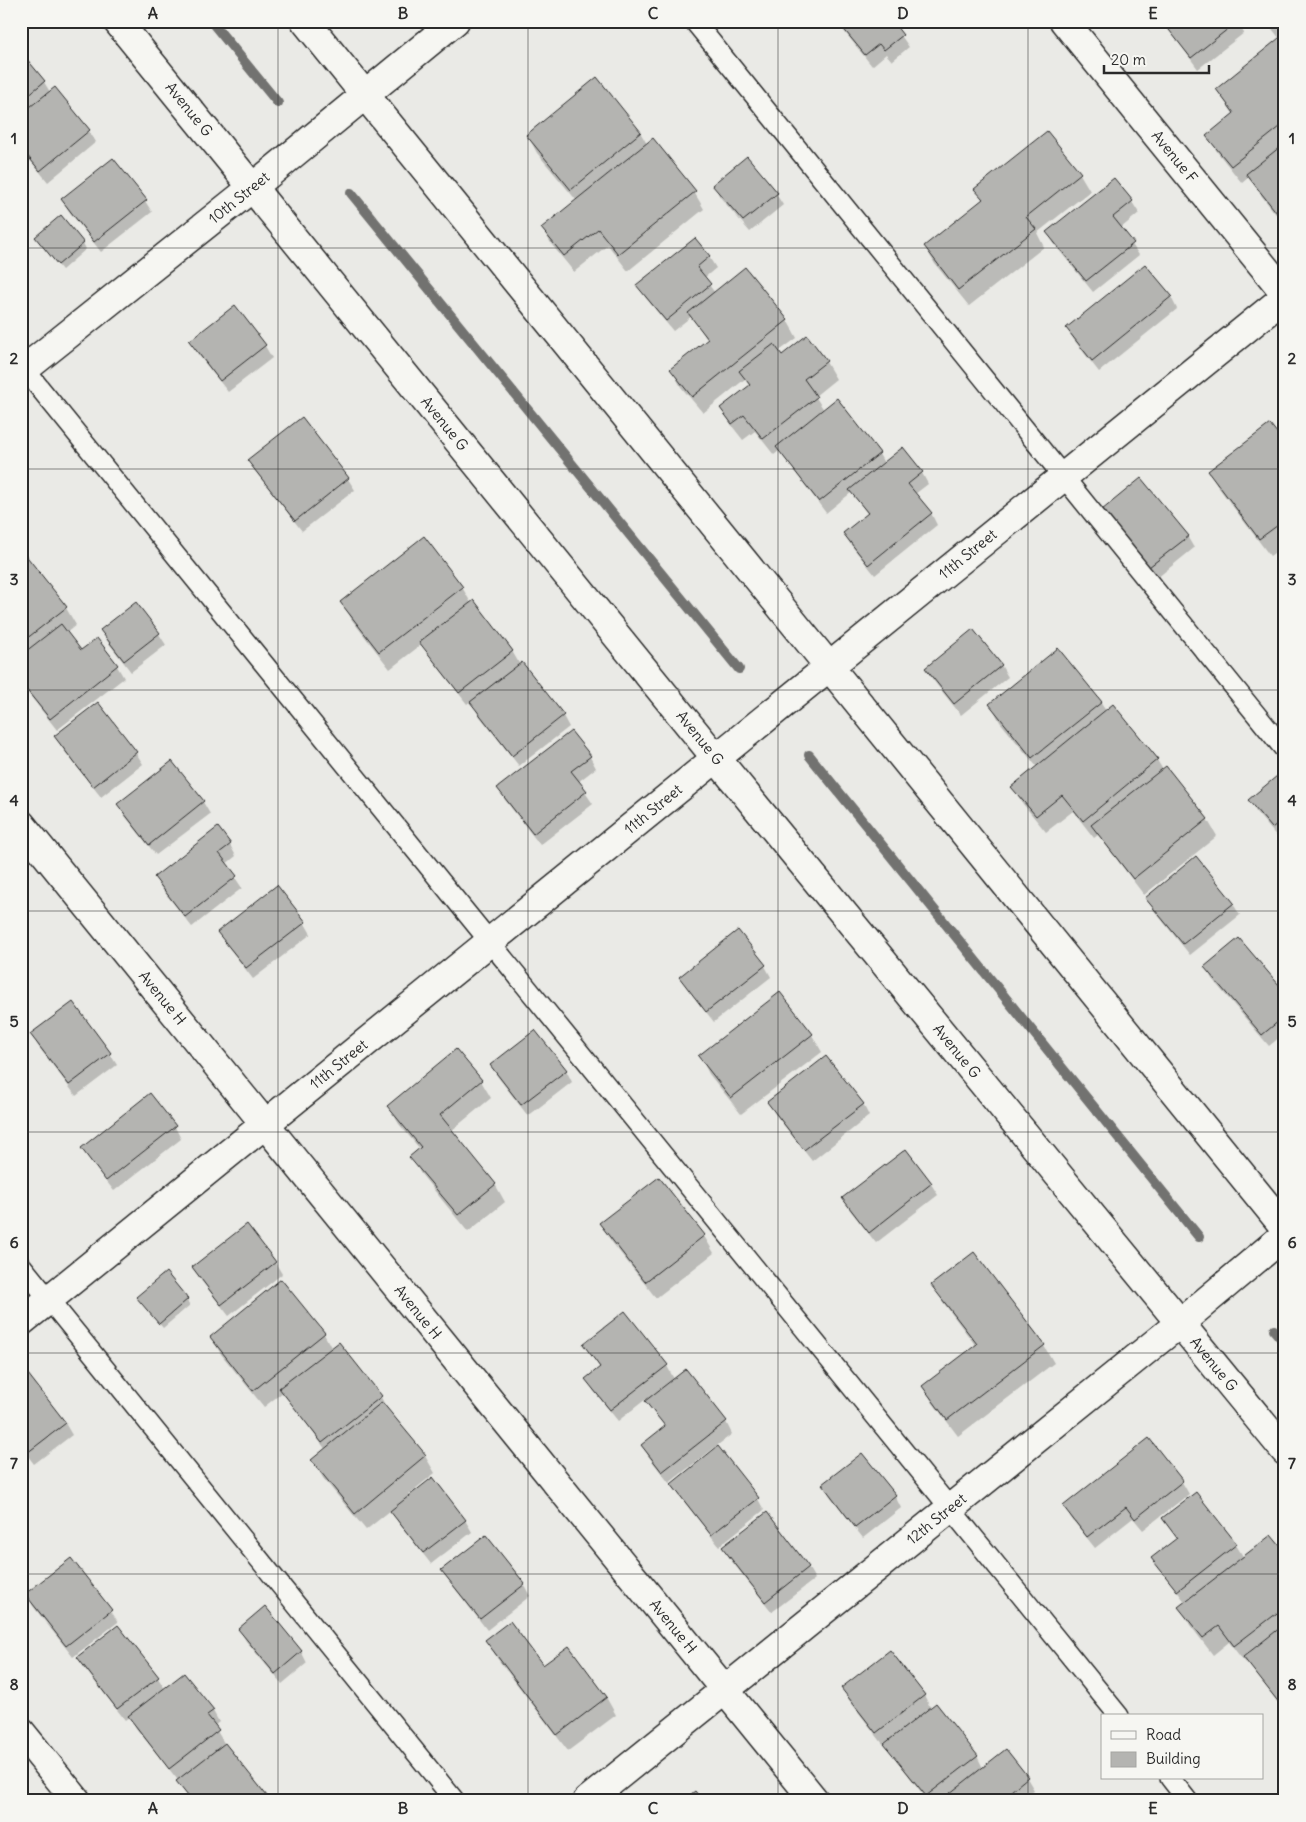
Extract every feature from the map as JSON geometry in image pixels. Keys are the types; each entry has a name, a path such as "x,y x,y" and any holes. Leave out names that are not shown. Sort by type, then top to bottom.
{"street":[{"name":"Avenue G","path":"117,21 716,758 1285,1451"},
{"path":"305,21 1285,1228"},
{"name":"10th Street","path":"22,369 253,187 455,21"},
{"name":"Avenue F","path":"1064,21 1285,295"},
{"name":"11th Street","path":"21,1322 1285,295"},
{"name":"Avenue H","path":"21,824 815,1801"},
{"name":"12th Street","path":"587,1801 1180,1323 1285,1235"},
{"path":"21,1732 77,1801"}],"lane":[{"path":"694,21 1285,750"},
{"path":"22,369 1117,1714"},
{"path":"21,1265 455,1801"},
{"path":"1172,1780 1188,1801"}],"building":[{"path":"837,21 892,21 903,35 884,50 879,44 865,55"},
{"path":"1162,21 1238,21 1191,58"},
{"path":"1267,21 1282,21 1273,28"},
{"path":"1284,34 1285,123 1231,166 1206,136 1234,113 1216,89"},
{"path":"21,52 45,81 21,101"},
{"path":"597,77 641,132 571,190 526,135"},
{"path":"55,87 90,130 40,171 21,148 21,114"},
{"path":"1047,131 1081,173 1026,217 1036,229 958,290 924,246 983,199 974,189"},
{"path":"653,138 696,191 618,254 598,229 564,256 541,228"},
{"path":"1285,143 1285,223 1246,174"},
{"path":"747,156 778,193 743,221 712,185"},
{"path":"113,158 147,200 94,242 61,199"},
{"path":"1114,178 1133,201 1113,217 1134,243 1086,281 1046,232"},
{"path":"61,215 84,243 58,265 35,237"},
{"path":"695,238 710,256 697,267 711,284 666,321 636,285"},
{"path":"1145,264 1172,296 1092,361 1066,328"},
{"path":"745,267 788,320 692,397 670,369 708,339 688,313"},
{"path":"235,305 266,345 220,381 189,341"},
{"path":"807,335 827,361 804,379 817,397 763,439 744,415 732,424 720,408 750,385 739,371 774,344 782,355"},
{"path":"837,398 880,453 819,502 776,447"},
{"path":"302,417 349,478 295,521 247,460"},
{"path":"1270,424 1285,443 1285,520 1259,539 1208,471"},
{"path":"903,447 923,472 908,484 932,513 868,565 843,533 868,513 849,490"},
{"path":"1141,478 1189,536 1149,567 1102,510"},
{"path":"424,536 463,587 379,652 340,602"},
{"path":"24,553 67,607 21,643 21,555"},
{"path":"474,600 513,651 459,693 419,642"},
{"path":"136,602 160,633 124,661 100,630"},
{"path":"61,624 81,650 97,638 118,665 50,719 21,683 21,655"},
{"path":"973,629 1002,665 954,704 925,668"},
{"path":"1058,648 1102,702 1032,758 989,704"},
{"path":"522,662 564,715 512,756 470,702"},
{"path":"98,702 137,752 93,787 54,736"},
{"path":"1113,704 1158,759 1083,821 1062,795 1036,816 1011,787"},
{"path":"571,731 591,756 571,771 587,791 533,834 497,788"},
{"path":"172,761 204,801 149,845 117,804"},
{"path":"1166,766 1208,819 1133,879 1091,825"},
{"path":"1277,776 1285,785 1285,817 1272,828 1248,800"},
{"path":"218,827 231,844 219,853 237,876 185,917 154,877"},
{"path":"1196,856 1234,903 1183,944 1145,898"},
{"path":"277,885 306,922 246,968 217,932"},
{"path":"738,930 766,965 706,1012 679,977"},
{"path":"1239,938 1285,992 1285,1016 1262,1035 1204,967"},
{"path":"780,992 813,1034 731,1098 698,1056"},
{"path":"73,1002 111,1053 69,1085 30,1034"},
{"path":"535,1030 567,1070 521,1105 490,1065"},
{"path":"456,1049 482,1080 440,1115 496,1184 458,1215 409,1157 421,1147 387,1106"},
{"path":"826,1056 864,1104 804,1150 767,1102"},
{"path":"150,1093 176,1126 106,1181 81,1148"},
{"path":"906,1149 932,1183 869,1233 842,1198"},
{"path":"659,1177 705,1235 645,1282 599,1223"},
{"path":"247,1224 276,1262 221,1305 192,1267"},
{"path":"974,1252 1045,1345 947,1420 922,1386 977,1344 931,1285"},
{"path":"166,1272 188,1299 159,1324 136,1297"},
{"path":"281,1279 325,1333 253,1391 210,1337"},
{"path":"625,1311 668,1365 610,1410 585,1379 600,1367 583,1344"},
{"path":"339,1342 382,1396 322,1443 279,1388"},
{"path":"21,1365 66,1423 27,1453 21,1446"},
{"path":"686,1369 727,1421 662,1472 641,1445 665,1426 645,1401"},
{"path":"382,1402 426,1455 355,1514 311,1460"},
{"path":"1149,1438 1183,1481 1135,1519 1126,1507 1087,1537 1063,1506"},
{"path":"718,1446 759,1498 711,1535 671,1484"},
{"path":"862,1453 896,1495 855,1527 822,1484"},
{"path":"433,1477 466,1520 423,1553 390,1511"},
{"path":"1196,1492 1237,1544 1177,1591 1151,1558 1177,1538 1162,1518"},
{"path":"767,1512 809,1567 765,1602 722,1547"},
{"path":"486,1535 525,1584 480,1619 441,1570"},
{"path":"1271,1535 1285,1552 1285,1574 1279,1578 1285,1585 1285,1607 1234,1646 1219,1626 1203,1638 1178,1607"},
{"path":"71,1558 112,1610 66,1646 25,1594"},
{"path":"265,1606 302,1651 275,1674 238,1629"},
{"path":"510,1621 543,1665 569,1646 607,1697 557,1735 485,1640"},
{"path":"1285,1624 1285,1708 1284,1709 1243,1657"},
{"path":"118,1625 159,1677 117,1709 77,1657"},
{"path":"890,1650 925,1695 876,1733 841,1688"},
{"path":"184,1673 214,1710 207,1715 219,1730 169,1769 128,1716"},
{"path":"936,1703 978,1756 926,1796 884,1744"},
{"path":"225,1743 267,1796 261,1801 192,1801 176,1781"},
{"path":"1006,1749 1028,1777 1011,1791 1018,1801 940,1801"},
{"path":"695,1791 703,1801 682,1801"}],"waterway":[{"path":"211,21 278,103"},
{"path":"351,193 739,669"},
{"path":"809,755 1199,1237"},
{"path":"1274,1330 1285,1343"}]}
